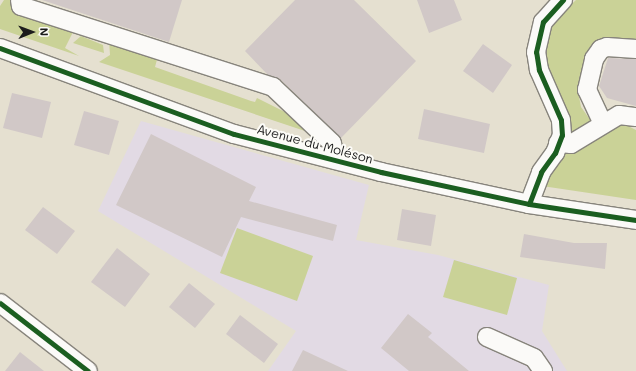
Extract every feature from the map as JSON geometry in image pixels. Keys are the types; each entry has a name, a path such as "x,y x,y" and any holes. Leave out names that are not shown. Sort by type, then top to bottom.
{"street":[{"path":"20,0 21,6 273,87 332,143 335,160"},
{"path":"530,204 540,172 558,143 561,120 539,70 536,52 543,22 563,0"},
{"path":"603,124 587,90 594,59 601,49 607,47 636,49"},
{"name":"Avenue du Moléson","path":"0,48 234,134 335,160 530,204 636,220"},
{"path":"558,143 571,144 603,124 624,114 636,117"},
{"path":"0,303 88,371"},
{"path":"487,337 534,358 543,371"}],"shaded area":[{"path":"141,121 369,185 356,240 438,255 549,285 542,331 567,371 268,371 296,331 98,211"}],"green space":[{"path":"4,0 13,0 11,7 83,31 73,32 65,48 79,56 0,29 0,6"},
{"path":"576,0 636,0 636,45 617,41 581,81 578,91 581,107 594,125 571,135 565,108 542,56 549,25"},
{"path":"81,36 103,45 104,53 73,43"},
{"path":"109,40 158,56 155,67 251,101 255,102 257,98 301,120 317,135 99,62 110,55"},
{"path":"632,121 630,127 636,130 636,200 542,186 564,155 607,128"},
{"path":"237,228 313,256 297,301 220,273"},
{"path":"454,260 517,278 507,315 443,297"}],"building":[{"path":"42,0 182,0 169,42"},
{"path":"295,0 354,0 416,61 341,138 280,79 268,75 245,51"},
{"path":"417,0 454,0 462,20 429,33"},
{"path":"483,44 512,65 493,93 463,71"},
{"path":"608,58 636,59 636,106 607,98 599,86"},
{"path":"12,93 51,102 42,138 3,128"},
{"path":"424,109 490,124 484,153 418,139"},
{"path":"84,111 119,121 109,155 74,145"},
{"path":"151,134 256,187 249,201 337,225 333,241 241,217 222,257 116,205"},
{"path":"43,207 75,231 57,254 25,230"},
{"path":"402,209 436,215 431,246 397,240"},
{"path":"524,234 574,243 607,243 605,269 520,257"},
{"path":"117,248 150,274 125,307 91,282"},
{"path":"189,283 215,304 195,328 169,307"},
{"path":"408,314 432,333 428,337 469,371 409,371 381,348"},
{"path":"240,315 278,344 264,363 226,334"},
{"path":"303,350 348,371 292,371"},
{"path":"20,352 44,371 5,371"}],"cycle path":[{"path":"529,204 541,172 555,153 562,135 561,120 539,70 536,52 543,22 563,0"},
{"path":"0,48 234,134 381,172 529,204 636,220"},
{"path":"0,303 88,371"}]}
